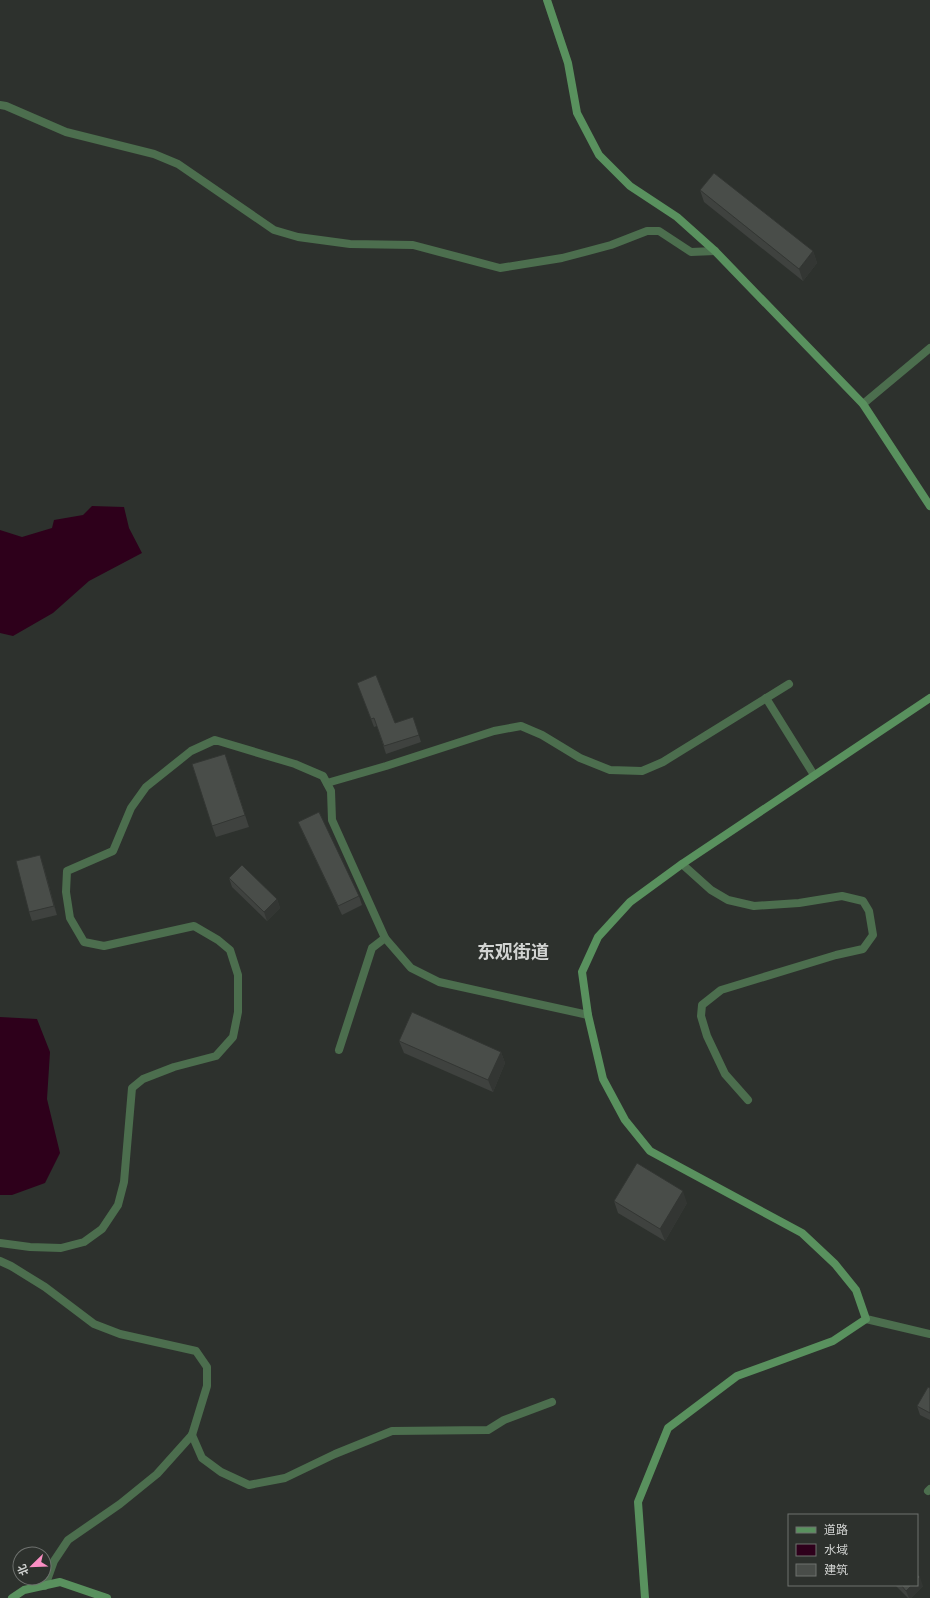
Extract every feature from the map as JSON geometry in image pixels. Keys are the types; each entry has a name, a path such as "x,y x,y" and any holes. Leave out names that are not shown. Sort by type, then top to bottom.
{"main road":[{"path":"547,0 568,63 577,113 599,155 630,186 678,217 715,251 863,404 930,506"},
{"path":"645,1598 638,1502 668,1428 737,1376 833,1341 866,1319 856,1290 835,1264 802,1233 650,1151 625,1120 603,1079 588,1015 582,972 598,937 630,902 682,864 930,698"},
{"path":"52,1584 60,1582 107,1598"},
{"path":"12,1598 24,1590 45,1586"}],"street":[{"path":"0,105 6,106 66,132 154,154 178,164 274,230 298,237 350,244 413,245 500,268 562,258 611,246 647,231 659,231 691,252 715,251"},
{"path":"863,404 930,348"},
{"path":"327,783 386,766 494,731 521,726 542,735 580,758 610,770 642,770 663,762 788,684"},
{"path":"766,698 814,775"},
{"path":"0,1243 30,1247 61,1248 84,1242 102,1229 118,1205 124,1182 132,1088 149,1076 174,1067 216,1056 233,1037 238,1012 238,975 230,950 218,940 194,926 104,946 84,942 70,918 66,892 67,872 112,851 131,808 146,787 191,751 215,740 296,764 323,776 331,791 332,820 385,938 411,968 439,982 588,1015"},
{"path":"682,864 712,890 728,900 754,906 770,906 842,896 863,901 869,911 873,935 863,949 836,955 721,990 702,1005 701,1016 707,1036 725,1074 748,1100"},
{"path":"339,1050 372,948 385,938"},
{"path":"0,1261 45,1287 94,1324 120,1334 196,1351 207,1367 207,1386 192,1436 157,1474 120,1504 68,1540 52,1567"},
{"path":"866,1319 930,1334"},
{"path":"192,1436 202,1458 221,1472 249,1485 285,1478 335,1454 392,1431 488,1430 504,1420 552,1402"}],"water":[{"path":"92,506 124,507 129,528 142,553 89,581 53,613 13,636 0,633 0,530 22,537 52,528 54,520 83,515"},
{"path":"0,1017 37,1019 50,1052 47,1099 60,1153 45,1183 12,1195 0,1195"}],"building":[{"path":"714,173 813,251 799,269 700,190"},
{"path":"376,675 395,723 413,717 419,735 384,746 374,718 371,719 357,683"},
{"path":"225,754 245,815 212,826 192,764"},
{"path":"319,812 359,896 338,906 298,822"},
{"path":"40,855 54,906 29,912 16,861"},
{"path":"242,865 277,899 264,912 229,878"},
{"path":"412,1012 501,1052 488,1080 399,1041"},
{"path":"637,1163 683,1191 660,1229 614,1201"},
{"path":"928,1387 930,1388 930,1413 917,1406"},
{"path":"902,1586 911,1586 906,1591"}],"district":[{"name":"东观街道","path":"513,952"}]}
